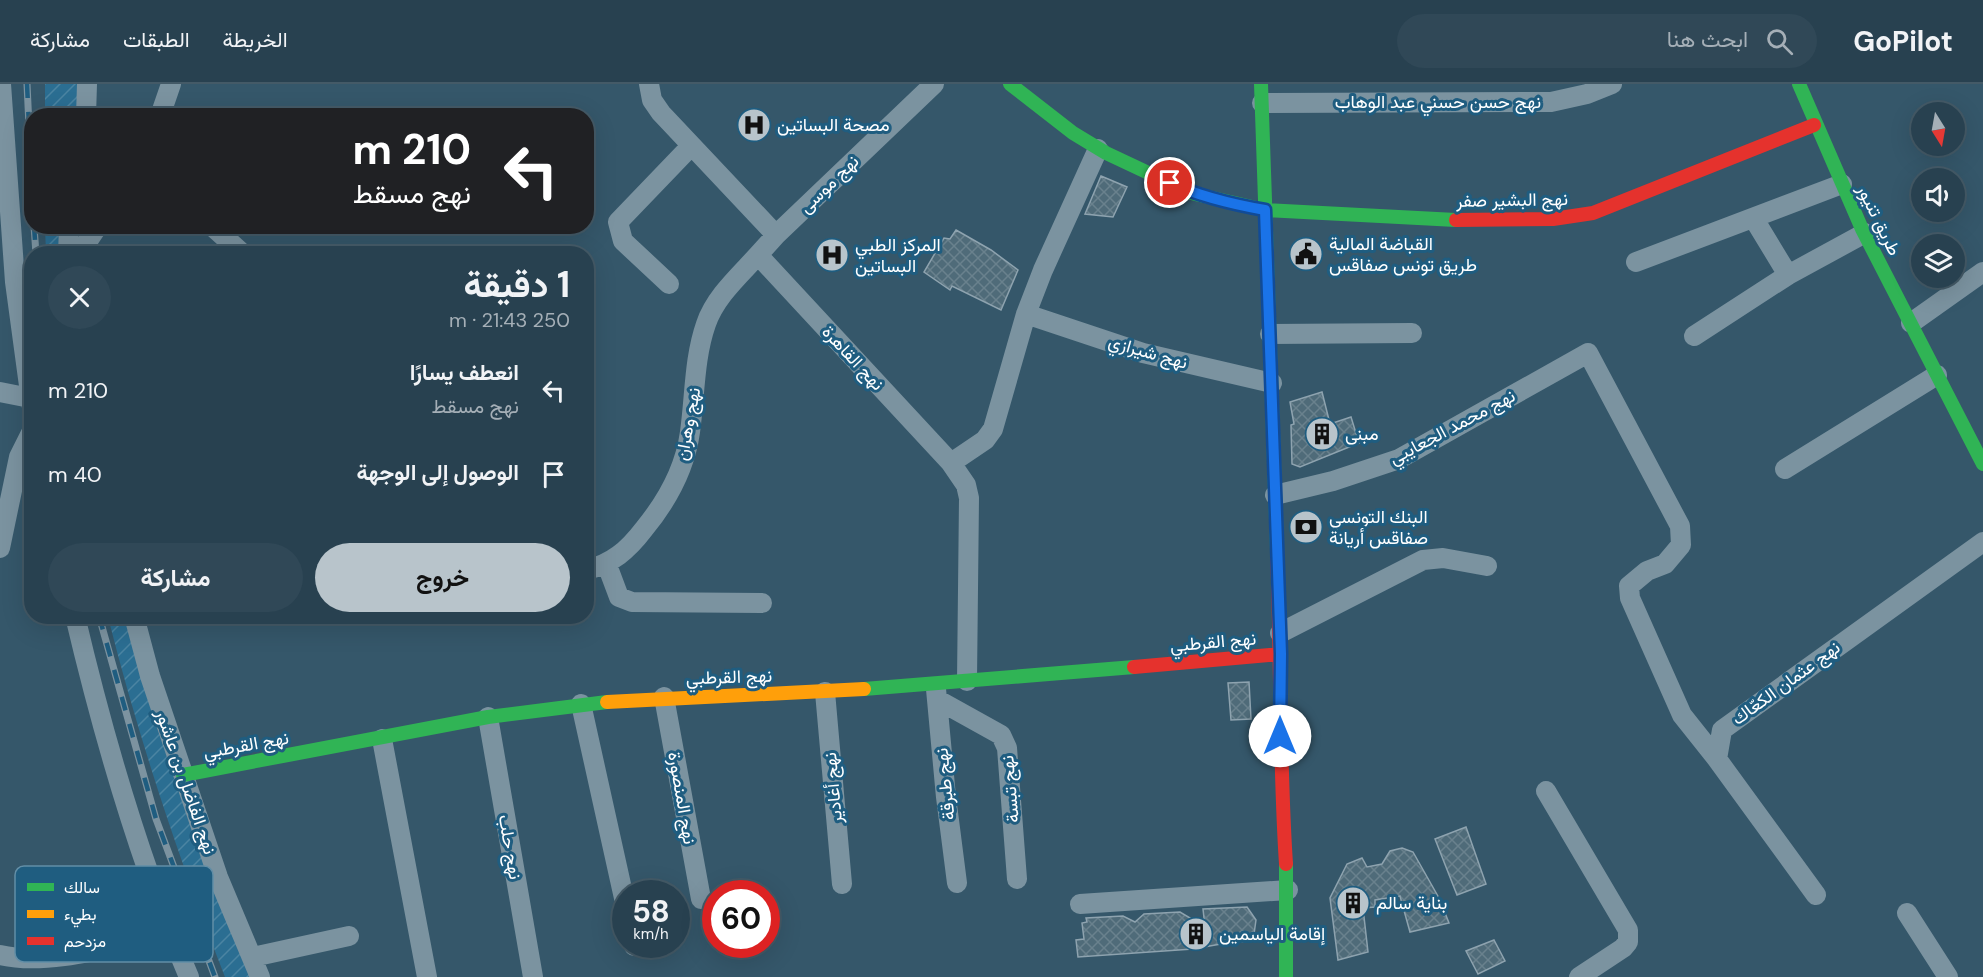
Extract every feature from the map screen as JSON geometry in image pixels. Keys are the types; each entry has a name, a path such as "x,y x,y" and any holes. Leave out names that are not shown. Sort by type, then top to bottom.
{"street":[{"path":"1,84 15,282 24,350"},
{"path":"87,84 87,108"},
{"path":"163,108 171,84"},
{"path":"649,84 652,100 661,113 776,235 758,255"},
{"name":"نهج موسى","path":"776,235 934,84"},
{"name":"نهج البشير صفر","path":"1010,84 1073,133 1098,149 1191,193 1225,203 1265,210 1482,221 1576,217 1593,213 1814,125"},
{"name":"نهج حسن حسني عبد الوهاب","path":"1262,94 1551,102 1587,94 1612,84"},
{"name":"طريق تنيور","path":"1799,84 1814,125 1865,233 1983,464"},
{"path":"1262,94 1281,654 1280,778 1288,890 1286,977"},
{"path":"669,284 623,241 618,222 691,146"},
{"path":"951,463 985,440 993,429 1026,314 1043,270 1098,149"},
{"path":"1636,262 1842,184"},
{"path":"1754,219 1788,275"},
{"path":"1694,336 1788,275 1865,233"},
{"path":"221,234 234,246"},
{"name":"نهج القاهرة","path":"758,255 951,463 966,485 969,498 967,681"},
{"name":"نهج وهران","path":"594,568 607,565 633,544 676,482 690,435 699,347 706,321 719,298 758,255"},
{"path":"1911,323 1983,272"},
{"name":"نهج شيرازي","path":"1026,314 1143,353 1272,383"},
{"path":"1270,334 1412,333"},
{"name":"نهج محمد الجعايبي","path":"1275,495 1333,481 1399,459 1588,353 1680,526 1681,544 1665,564 1647,572 1629,586 1630,598 1682,715 1717,759"},
{"path":"1785,469 1937,375"},
{"path":"0,392 24,401"},
{"path":"0,548 19,457 24,447"},
{"name":"نهج عثمان الكعّاك","path":"1717,759 1722,730 1983,542"},
{"path":"1280,633 1423,560 1443,558 1487,566"},
{"path":"607,565 619,597 632,602 762,603"},
{"path":"77,624 119,781 148,866"},
{"name":"نهج الفاضل بن عاشور","path":"136,624 183,775 218,877 260,977"},
{"name":"نهج القرطبي","path":"183,775 382,740 488,717 581,704 664,697 825,692 937,692 967,681 1281,654"},
{"name":"نهج أغادير","path":"825,692 842,884"},
{"name":"نهج تبسة","path":"937,692 1001,735 1007,748 1017,879"},
{"name":"نهج طبرقة","path":"937,692 946,797 957,884"},
{"name":"نهج المنصورة","path":"664,697 701,899"},
{"path":"581,704 620,880"},
{"name":"نهج حلب","path":"488,717 533,977"},
{"path":"382,740 427,977"},
{"path":"1717,759 1816,895"},
{"path":"1546,791 1628,930 1628,942 1623,948 1580,977"},
{"path":"1080,904 1288,890"},
{"path":"1907,913 1948,977"},
{"path":"253,957 349,936"},
{"path":"0,955 15,958"},
{"path":"183,962 189,977"}],"shaded area":[{"path":"45,84 81,84 79,108 45,108"},
{"path":"45,234 62,234 62,246 46,246"},
{"path":"110,624 128,624 212,866 184,866 133,709"},
{"path":"213,868 251,977 225,977 213,945"}],"building":[{"path":"1101,176 1127,187 1113,217 1085,214"},
{"path":"956,230 991,250 1018,270 1001,310 952,286 950,290 924,272 944,238 950,239"},
{"name":"مبنى","path":"1322,392 1330,424 1351,417 1359,443 1300,467 1292,464 1291,425 1294,424 1290,402"},
{"path":"1249,682 1251,719 1231,720 1228,683"},
{"path":"1466,827 1486,884 1457,895 1435,839"},
{"name":"بناية سالم","path":"1402,848 1413,852 1439,898 1449,923 1410,932 1400,896 1375,900 1375,907 1363,908 1368,952 1338,960 1330,898 1347,864 1362,858 1367,867 1382,864 1390,851"},
{"name":"إقامة الياسمين","path":"1247,907 1256,920 1253,941 1193,949 1078,957 1076,940 1084,939 1082,923 1087,922 1086,918 1123,916 1135,922 1144,914 1180,912 1205,927 1203,909"},
{"path":"1494,940 1505,961 1478,974 1466,951"}],"railway":[{"path":"27,84 28,108"},
{"path":"35,234 35,246"},
{"path":"101,624 156,819 174,866"},
{"path":"209,962 215,977"}],"traffic: fast":[{"path":"1010,84 1073,133 1106,153 1191,193 1265,210 1456,220"},
{"path":"1261,84 1277,549"},
{"path":"1799,84 1862,229 1983,464"},
{"path":"864,689 1134,667"},
{"path":"183,775 488,717 607,702"},
{"path":"1286,864 1286,977"}],"traffic: slow":[{"path":"607,702 864,689"}],"traffic: jam":[{"path":"1456,220 1553,219 1593,213 1814,125"},
{"path":"1277,549 1286,864"},
{"path":"1134,667 1281,654"}],"place":[{"name":"مصحة البساتين","path":"754,125"},
{"name":"القباضة المالية طريق تونس صفاقس","path":"1306,254"},
{"name":"المركز الطبي البساتين","path":"832,255"},
{"name":"مبنى","path":"1322,434"},
{"name":"البنك التونسي صفاقس أريانة","path":"1306,527"},
{"name":"بناية سالم","path":"1353,903"},
{"name":"إقامة الياسمين","path":"1196,934"}],"route":[{"path":"1170,183 1191,193 1225,203 1265,210 1281,654 1280,736"}]}
